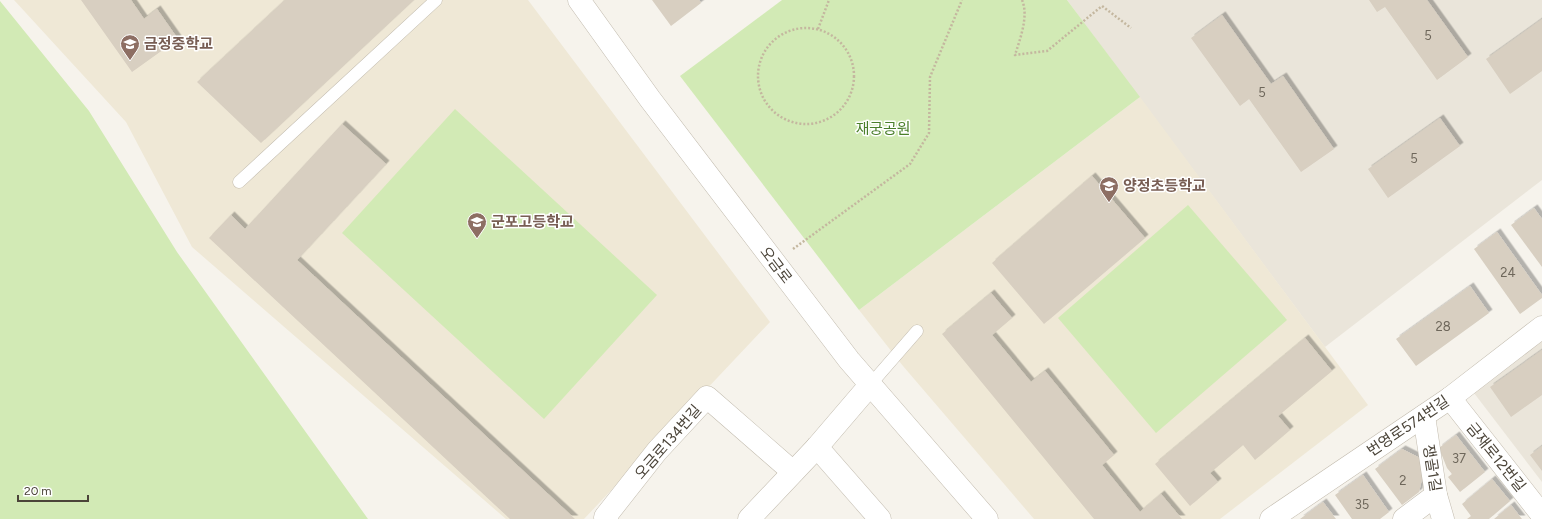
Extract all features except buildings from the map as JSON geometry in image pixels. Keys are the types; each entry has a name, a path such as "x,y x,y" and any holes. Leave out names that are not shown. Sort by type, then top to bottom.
{"street":[{"name":"오금로","path":"579,0 650,99 870,385 987,519"},
{"name":"번영로574번길","path":"1271,519 1450,398 1542,327"},
{"path":"749,519 817,447 870,385"},
{"name":"오금로134번길","path":"607,519 605,517 657,452 707,397 793,472"},
{"name":"금재로12번길","path":"1450,398 1542,515"},
{"name":"쟁골1길","path":"1424,416 1436,495 1442,519"},
{"path":"817,447 880,519"},
{"path":"1404,519 1436,495"}],"lane":[{"path":"239,182 436,0"},
{"path":"870,385 917,331"}],"path":[{"path":"818,29 829,0"},
{"path":"775,263 910,164 929,133 930,77 962,0"},
{"path":"1022,0 1024,5 1023,28 1015,55 1047,51 1102,6 1131,28"},
{"path":"802,28 818,29 832,36 844,46 851,60 854,75 852,90 846,104 835,115 821,122 806,125 790,122 776,114 765,102 759,87 758,70 763,55 772,41 786,32 802,28"}],"shaded area":[{"path":"14,0 528,0 770,322 584,519 506,519 192,247 126,122"},
{"path":"1067,0 1542,0 1542,180 1325,347"},
{"name":"양정초등학교","path":"1140,97 1368,405 1220,519 1034,519 903,366 859,310"},
{"path":"1542,318 1542,482 1461,376"}],"green space":[{"name":"재궁공원","path":"782,0 1067,0 1140,97 859,310 680,76"},
{"path":"0,1 89,111 177,252 368,519 0,519"},
{"path":"455,109 657,295 544,419 342,233"},
{"path":"1188,205 1287,320 1156,433 1058,318"}],"place":[{"name":"금정중학교","path":"130,61"},
{"name":"양정초등학교","path":"1109,203"},
{"name":"군포고등학교","path":"477,239"}]}
